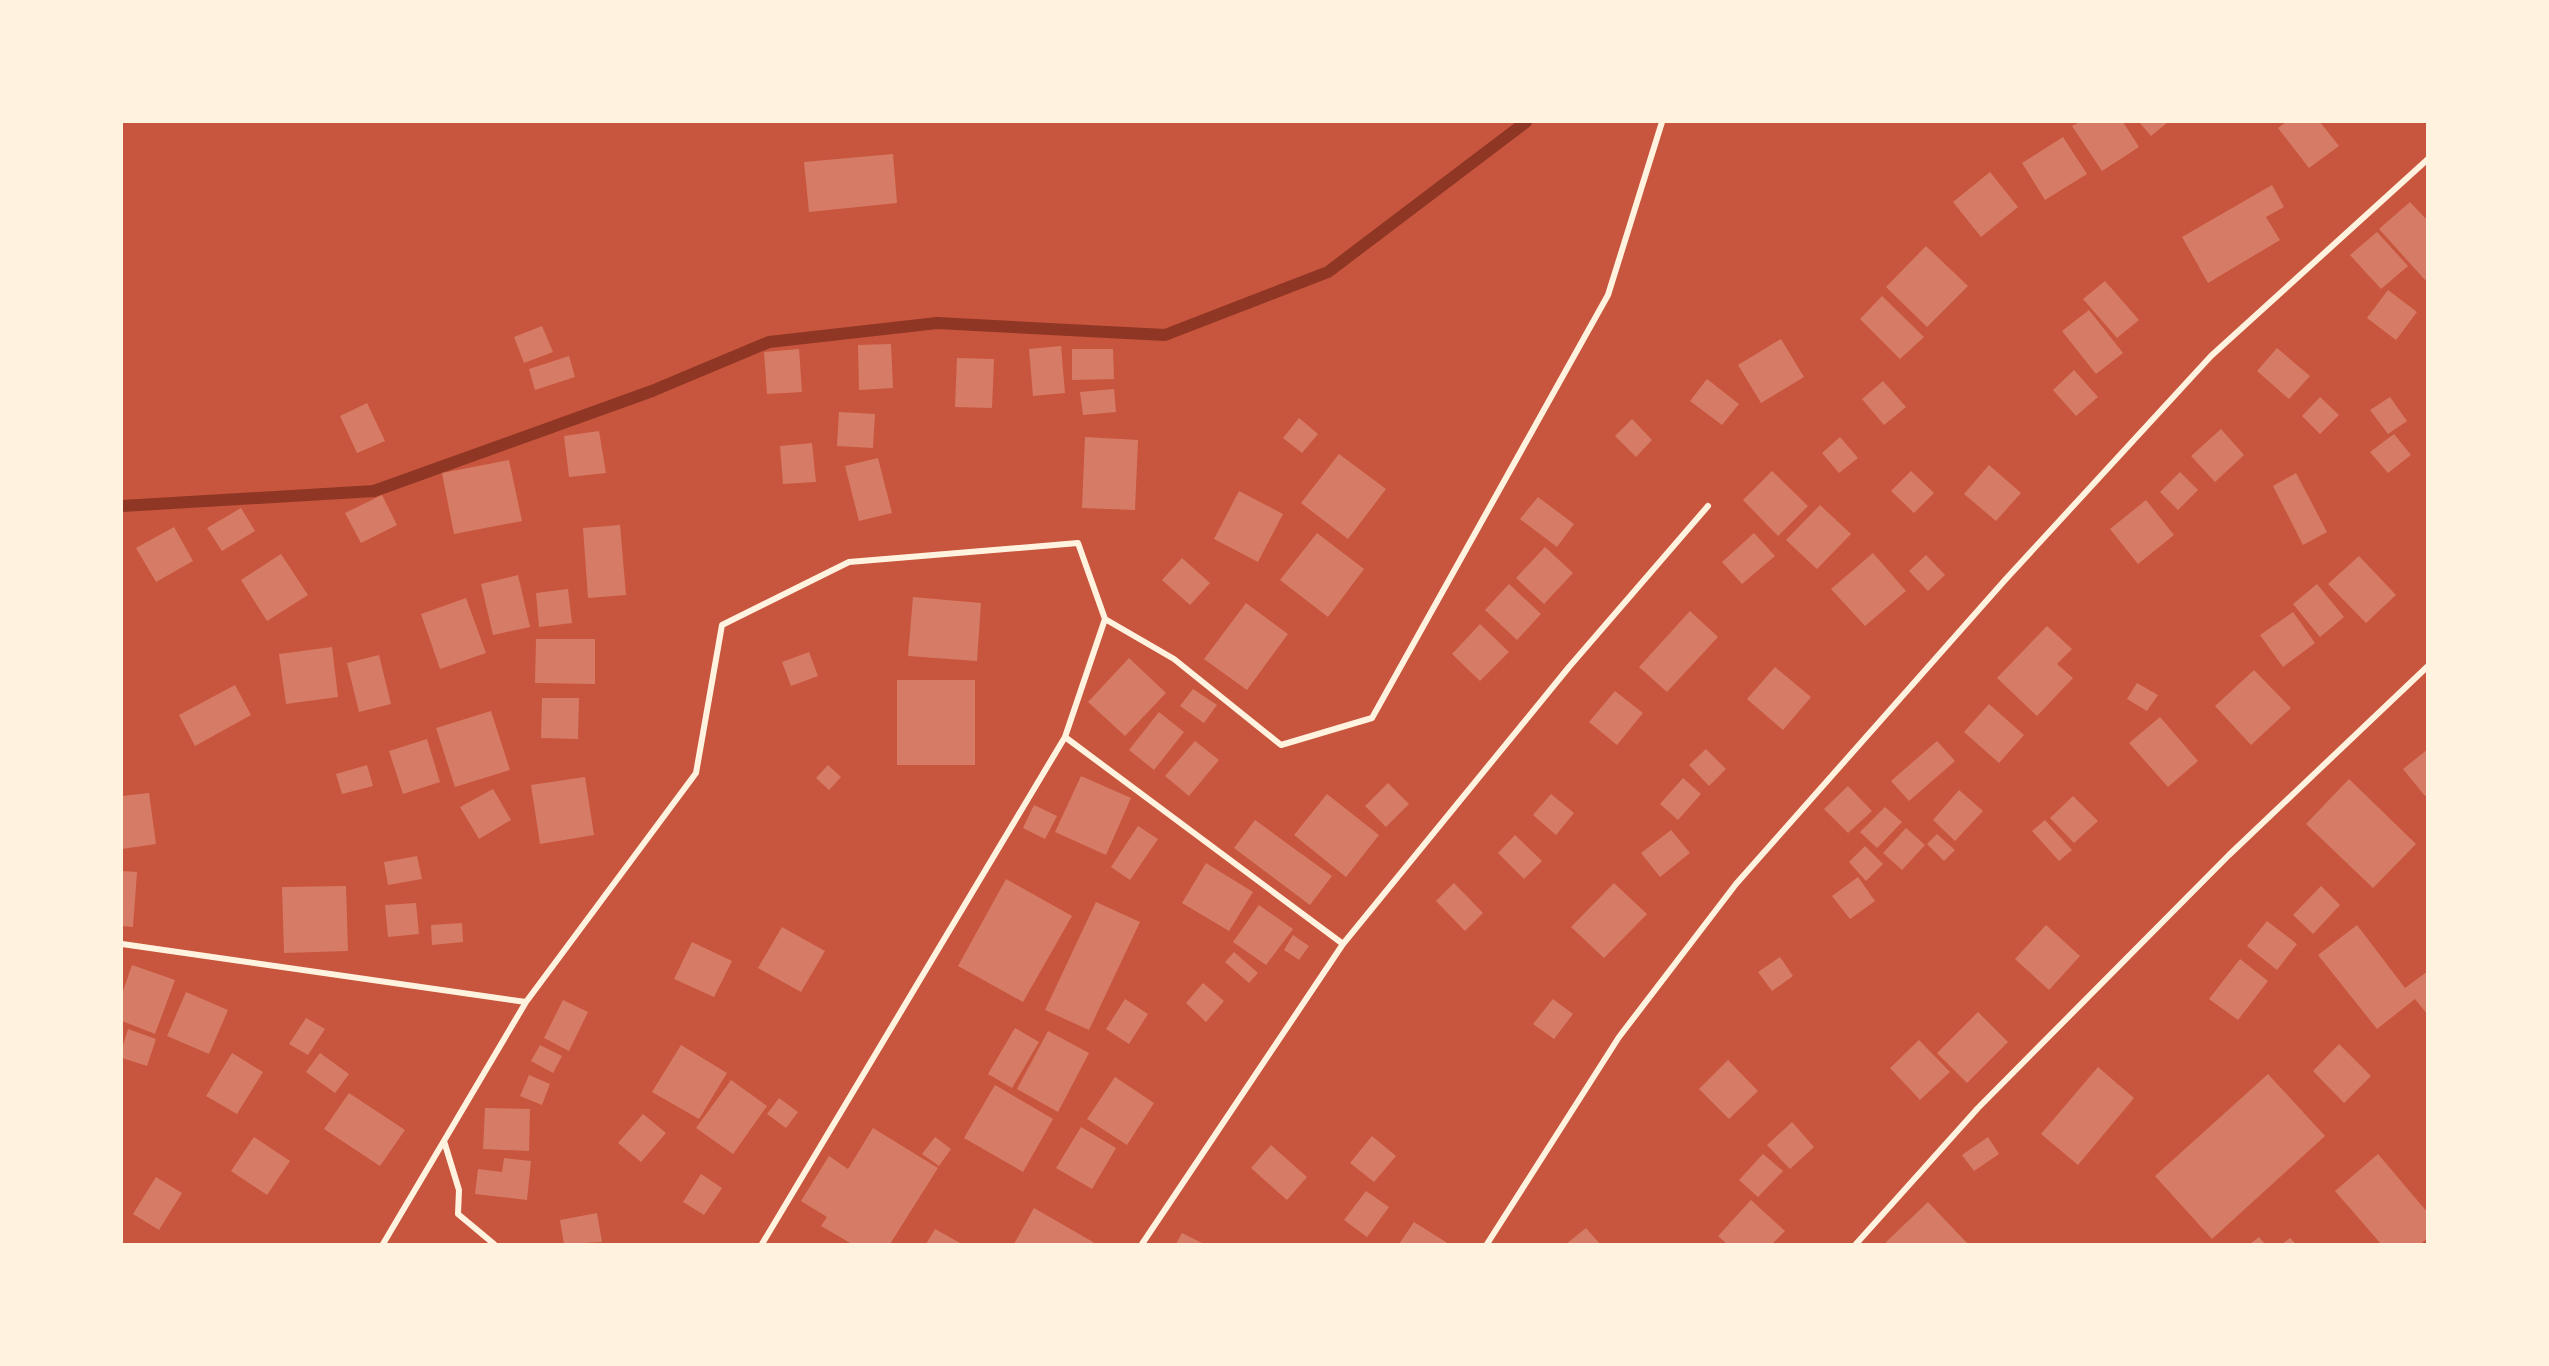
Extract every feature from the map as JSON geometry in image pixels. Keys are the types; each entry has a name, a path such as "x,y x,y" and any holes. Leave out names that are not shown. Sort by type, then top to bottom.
{"street":[{"path":"1105,619 1174,659 1281,745 1372,718 1608,295 1662,122"},
{"path":"1487,1245 1619,1037 1736,884 2005,580 2211,356 2427,159"},
{"path":"1142,1245 1343,944 1569,667 1708,506"},
{"path":"383,1245 526,1002 696,773 722,625 849,562 1078,543 1105,619 1065,737 762,1245"},
{"path":"1856,1245 1978,1108 2229,855 2427,666"},
{"path":"1065,737 1343,944"},
{"path":"122,944 526,1002"},
{"path":"444,1141 459,1190 458,1214 494,1245"}],"building":[{"path":"2080,122 2123,122 2139,147 2102,171 2072,126"},
{"path":"2139,122 2168,122 2151,136"},
{"path":"2286,122 2320,122 2339,146 2309,168 2278,128"},
{"path":"2063,137 2087,174 2045,200 2022,163"},
{"path":"893,154 897,203 809,212 804,162"},
{"path":"1990,172 2018,207 1981,237 1953,202"},
{"path":"2272,185 2284,207 2266,217 2280,240 2208,283 2182,237"},
{"path":"2410,202 2428,221 2428,277 2425,280 2379,229"},
{"path":"2377,232 2408,266 2381,289 2350,255"},
{"path":"1926,246 1968,286 1927,327 1886,287"},
{"path":"2105,281 2139,320 2117,338 2083,299"},
{"path":"2388,290 2417,312 2396,340 2367,318"},
{"path":"1882,296 1924,337 1900,359 1860,319"},
{"path":"2089,310 2123,353 2096,374 2062,331"},
{"path":"542,326 553,352 524,363 514,337"},
{"path":"1781,339 1804,377 1761,403 1738,365"},
{"path":"891,344 893,388 859,390 858,345"},
{"path":"1061,346 1065,393 1033,396 1029,349"},
{"path":"2277,348 2310,376 2289,399 2257,371"},
{"path":"799,349 802,392 767,394 764,352"},
{"path":"1072,349 1113,349 1114,379 1072,380"},
{"path":"569,356 575,377 535,390 529,369"},
{"path":"957,358 994,359 992,408 955,407"},
{"path":"2074,370 2098,397 2076,416 2053,390"},
{"path":"1707,379 1739,404 1722,425 1690,401"},
{"path":"1883,381 1906,407 1884,425 1862,399"},
{"path":"1114,389 1116,412 1083,415 1080,392"},
{"path":"2320,397 2339,415 2320,434 2302,416"},
{"path":"2390,397 2407,421 2388,434 2370,410"},
{"path":"367,403 385,441 357,453 340,416"},
{"path":"839,412 875,414 873,448 837,446"},
{"path":"1299,418 1318,434 1302,453 1283,438"},
{"path":"1632,419 1652,440 1636,457 1615,436"},
{"path":"2221,429 2244,455 2215,482 2191,456"},
{"path":"599,431 606,473 569,477 564,436"},
{"path":"2394,434 2411,455 2388,473 2370,452"},
{"path":"1085,437 1138,440 1135,510 1082,508"},
{"path":"1840,437 1858,458 1839,473 1822,453"},
{"path":"812,443 816,482 783,484 780,446"},
{"path":"1339,454 1386,489 1348,539 1301,503"},
{"path":"878,458 892,513 859,521 845,466"},
{"path":"509,460 522,521 454,534 442,473"},
{"path":"1989,465 2021,493 1996,521 1964,494"},
{"path":"1772,471 1808,506 1778,536 1743,500"},
{"path":"1911,471 1934,493 1914,513 1891,491"},
{"path":"2180,472 2198,490 2178,510 2160,492"},
{"path":"2296,473 2327,532 2303,545 2273,486"},
{"path":"1239,491 1283,514 1258,562 1214,539"},
{"path":"382,495 397,525 361,543 345,513"},
{"path":"1538,497 1574,524 1557,547 1520,519"},
{"path":"2146,500 2174,535 2138,564 2110,529"},
{"path":"1820,505 1851,534 1817,569 1786,540"},
{"path":"241,508 255,531 222,551 207,528"},
{"path":"620,525 626,595 588,598 583,528"},
{"path":"174,527 193,561 156,582 136,548"},
{"path":"1317,533 1364,569 1328,617 1280,580"},
{"path":"1754,533 1775,556 1742,584 1722,562"},
{"path":"1545,547 1573,573 1544,604 1516,578"},
{"path":"1873,553 1906,591 1865,626 1831,589"},
{"path":"281,554 308,595 267,621 241,580"},
{"path":"1926,555 1945,575 1928,591 1909,571"},
{"path":"2359,556 2396,595 2366,623 2328,584"},
{"path":"1182,558 1210,583 1190,605 1162,580"},
{"path":"518,575 530,627 493,635 481,584"},
{"path":"1509,584 1541,614 1517,640 1485,610"},
{"path":"2317,584 2344,617 2320,637 2293,604"},
{"path":"568,589 572,623 539,627 536,593"},
{"path":"913,597 981,603 977,661 908,656"},
{"path":"466,598 486,653 440,669 421,614"},
{"path":"1246,603 1288,634 1247,690 1204,659"},
{"path":"1690,611 1718,637 1667,692 1639,667"},
{"path":"2293,612 2315,643 2283,667 2260,635"},
{"path":"1480,624 1509,652 1480,681 1452,654"},
{"path":"2047,626 2072,649 2057,664 2073,678 2037,716 1997,678"},
{"path":"536,639 595,639 595,684 535,683"},
{"path":"332,647 338,697 286,704 279,654"},
{"path":"809,652 818,676 791,686 782,662"},
{"path":"379,655 391,704 359,712 347,663"},
{"path":"1129,658 1166,693 1125,736 1088,702"},
{"path":"1775,667 1811,697 1783,730 1747,699"},
{"path":"2254,670 2291,708 2251,745 2215,706"},
{"path":"897,680 975,680 975,765 897,765"},
{"path":"2137,683 2158,695 2147,711 2127,699"},
{"path":"235,685 251,715 195,746 179,715"},
{"path":"1193,689 1217,705 1204,723 1180,706"},
{"path":"1615,691 1643,713 1617,745 1589,722"},
{"path":"542,698 579,698 578,739 541,738"},
{"path":"1989,704 2024,735 1999,763 1964,732"},
{"path":"491,711 510,770 455,787 436,728"},
{"path":"1159,712 1184,732 1154,770 1129,750"},
{"path":"2160,717 2198,761 2168,787 2129,743"},
{"path":"427,739 440,782 403,794 389,751"},
{"path":"1195,741 1219,760 1189,796 1165,776"},
{"path":"1937,741 1955,761 1909,801 1891,781"},
{"path":"1706,749 1726,769 1709,786 1689,765"},
{"path":"2428,749 2428,793 2425,796 2403,769"},
{"path":"367,765 373,786 342,794 336,774"},
{"path":"828,765 841,777 829,790 816,778"},
{"path":"1081,776 1131,798 1106,855 1055,832"},
{"path":"585,777 594,835 540,844 531,785"},
{"path":"1683,778 1701,794 1678,820 1660,804"},
{"path":"2349,779 2416,844 2373,888 2306,824"},
{"path":"1388,783 1409,804 1386,827 1365,806"},
{"path":"1848,786 1872,811 1848,833 1824,809"},
{"path":"493,789 511,820 479,839 460,807"},
{"path":"1959,790 1983,811 1955,841 1933,820"},
{"path":"149,793 156,844 122,849 122,796"},
{"path":"1327,794 1379,835 1346,877 1294,835"},
{"path":"1551,794 1574,813 1556,835 1533,815"},
{"path":"2073,796 2098,821 2074,843 2050,818"},
{"path":"1034,805 1057,816 1045,839 1023,828"},
{"path":"1885,807 1902,822 1877,848 1860,832"},
{"path":"1255,820 1332,876 1310,905 1234,848"},
{"path":"2045,820 2072,850 2059,861 2032,831"},
{"path":"1138,826 1158,839 1130,880 1111,867"},
{"path":"1906,828 1925,845 1902,870 1883,853"},
{"path":"1671,830 1690,853 1660,877 1641,853"},
{"path":"1937,834 1955,850 1944,861 1927,844"},
{"path":"1515,835 1542,861 1524,879 1498,853"},
{"path":"1865,846 1883,864 1866,881 1849,862"},
{"path":"417,856 422,879 388,885 384,862"},
{"path":"1206,863 1253,892 1229,931 1182,903"},
{"path":"122,871 137,872 133,927 122,926"},
{"path":"1858,877 1875,901 1850,919 1832,896"},
{"path":"1006,879 1072,916 1023,1002 958,966"},
{"path":"1454,883 1483,913 1465,931 1436,901"},
{"path":"1614,883 1647,914 1604,958 1571,927"},
{"path":"346,886 348,951 284,953 282,887"},
{"path":"2321,886 2340,905 2313,934 2293,915"},
{"path":"1096,902 1140,922 1089,1030 1045,1010"},
{"path":"416,903 419,934 388,937 385,905"},
{"path":"1259,905 1293,929 1266,965 1233,942"},
{"path":"2267,921 2297,944 2277,970 2247,946"},
{"path":"462,923 463,942 432,945 431,925"},
{"path":"2046,925 2080,956 2049,990 2015,959"},
{"path":"2357,925 2405,988 2428,971 2428,1015 2415,999 2377,1029 2318,955"},
{"path":"782,927 825,951 801,992 758,968"},
{"path":"1293,935 1309,946 1299,960 1284,950"},
{"path":"692,942 732,961 714,997 674,979"},
{"path":"1234,952 1258,973 1249,983 1225,962"},
{"path":"1780,957 1793,976 1772,991 1758,972"},
{"path":"2240,959 2268,981 2238,1020 2209,999"},
{"path":"132,965 175,980 155,1034 122,1021 122,994"},
{"path":"1203,983 1224,1001 1206,1022 1186,1003"},
{"path":"186,992 228,1010 209,1054 167,1036"},
{"path":"1125,999 1148,1014 1129,1044 1106,1029"},
{"path":"1553,999 1573,1014 1554,1039 1533,1024"},
{"path":"563,1000 588,1012 569,1051 544,1038"},
{"path":"1978,1012 2008,1042 1967,1083 1937,1053"},
{"path":"306,1018 325,1029 308,1055 289,1044"},
{"path":"1015,1028 1039,1042 1012,1088 988,1074"},
{"path":"128,1029 156,1039 147,1066 122,1058 122,1049"},
{"path":"1048,1031 1089,1053 1058,1112 1017,1089"},
{"path":"1919,1040 1950,1072 1920,1100 1890,1068"},
{"path":"2339,1044 2371,1076 2344,1103 2313,1071"},
{"path":"540,1045 562,1056 553,1073 531,1061"},
{"path":"681,1045 727,1073 699,1119 652,1092"},
{"path":"232,1053 263,1072 237,1114 206,1096"},
{"path":"320,1053 349,1074 335,1093 306,1072"},
{"path":"1728,1060 1758,1091 1729,1119 1699,1089"},
{"path":"2098,1067 2134,1098 2078,1165 2041,1134"},
{"path":"2268,1074 2325,1136 2212,1239 2155,1176"},
{"path":"529,1075 550,1084 542,1105 520,1096"},
{"path":"1115,1077 1154,1103 1127,1145 1087,1119"},
{"path":"731,1080 767,1106 733,1154 696,1128"},
{"path":"995,1085 1053,1119 1023,1172 964,1138"},
{"path":"349,1093 405,1130 380,1166 324,1129"},
{"path":"779,1098 798,1112 786,1128 767,1114"},
{"path":"485,1108 530,1109 529,1151 483,1149"},
{"path":"643,1114 666,1133 641,1162 618,1143"},
{"path":"1792,1122 1814,1147 1790,1169 1767,1145"},
{"path":"1081,1127 1116,1148 1092,1189 1056,1168"},
{"path":"873,1128 938,1168 890,1244 852,1244 821,1226 827,1217 801,1201 829,1156 848,1169"},
{"path":"1372,1136 1396,1156 1374,1182 1350,1163"},
{"path":"254,1137 290,1161 267,1195 231,1171"},
{"path":"935,1137 951,1149 939,1166 922,1154"},
{"path":"1988,1137 1999,1154 1974,1171 1962,1155"},
{"path":"1271,1145 1307,1177 1287,1200 1251,1168"},
{"path":"1763,1154 1783,1171 1758,1197 1739,1180"},
{"path":"2378,1154 2428,1213 2428,1238 2420,1244 2381,1244 2335,1191"},
{"path":"504,1158 531,1161 527,1200 475,1194 478,1169 502,1172"},
{"path":"701,1174 722,1188 704,1215 683,1202"},
{"path":"156,1177 182,1193 159,1230 133,1214"},
{"path":"1366,1191 1389,1207 1367,1237 1344,1220"},
{"path":"1751,1200 1785,1231 1772,1244 1727,1244 1718,1236"},
{"path":"1928,1202 1968,1244 1888,1244 1886,1242"},
{"path":"1034,1208 1093,1242 1092,1244 1014,1244"},
{"path":"597,1213 602,1242 564,1244 560,1220"},
{"path":"1414,1222 1449,1244 1399,1244"},
{"path":"1586,1228 1600,1244 1566,1244"},
{"path":"935,1229 962,1244 926,1244"},
{"path":"1182,1233 1204,1244 1176,1244"},
{"path":"2259,1237 2265,1244 2250,1244"},
{"path":"2290,1238 2296,1244 2282,1244"}],"waterway":[{"path":"122,506 374,491 652,391 769,342 937,323 1165,335 1328,272 1526,122"}]}
